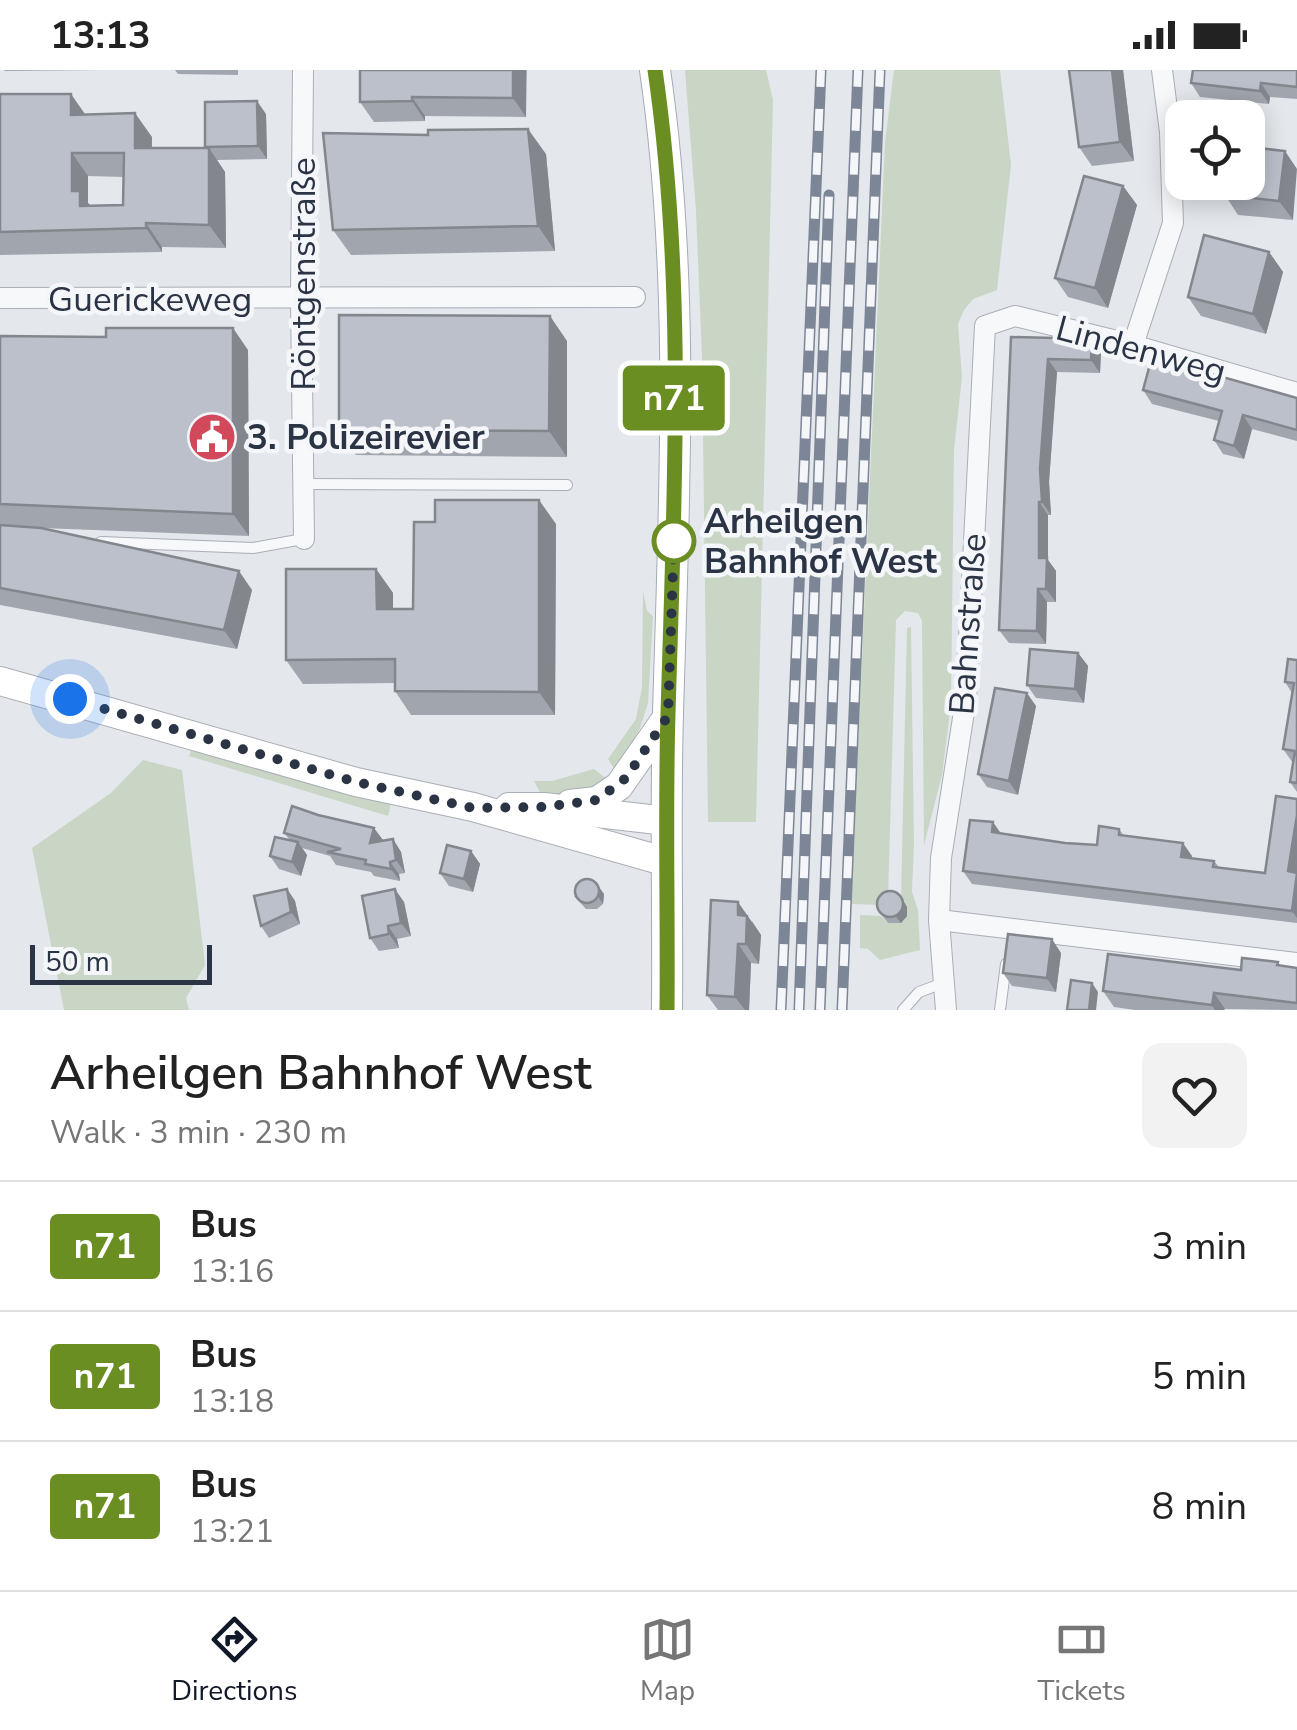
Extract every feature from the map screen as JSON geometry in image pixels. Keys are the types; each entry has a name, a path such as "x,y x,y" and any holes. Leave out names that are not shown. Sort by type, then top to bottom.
{"main road":[{"path":"655,70 670,213 674,354 667,1010"}],"street":[{"name":"Röntgenstraße","path":"303,70 304,539"},
{"path":"1133,345 1174,223 1170,132 1162,70"},
{"name":"Guerickeweg","path":"0,298 635,297"},
{"name":"Lindenweg","path":"986,326 1015,316 1133,345 1297,394"},
{"name":"Bahnstraße","path":"946,1010 940,920 942,858 966,700 986,326"},
{"path":"0,681 356,782 473,808 667,862"},
{"path":"473,808 544,807 597,800 620,786 668,716"},
{"path":"544,807 667,821"},
{"path":"940,920 1010,933 1297,963"}],"lane":[{"path":"304,484 567,485"},
{"path":"92,542 252,548 304,539"},
{"path":"1000,1010 1007,953"},
{"path":"902,1010 919,992 944,982"}],"green space":[{"path":"685,70 766,70 773,100 756,822 708,822 702,357"},
{"path":"894,70 1000,70 1011,165 997,290 973,299 958,324 962,377 954,450 951,704 942,775 924,845 922,621 918,613 905,611 896,620 888,899 882,905 851,904 885,142"},
{"path":"643,591 647,611 653,616 648,703 617,773 608,759 636,719 642,687"},
{"path":"911,627 912,892 918,910 920,950 880,960 868,949 860,948 860,915 881,916 888,923 901,923 907,914 901,899 907,628"},
{"path":"193,745 392,799 388,816 189,756"},
{"path":"143,760 182,770 205,965 186,998 189,1010 64,1010 32,848 111,793"},
{"path":"594,769 609,781 581,795 542,796 534,781 552,781"}],"building":[{"path":"360,70 513,70 513,98 412,97 412,101 360,102"},
{"path":"1069,70 1112,70 1120,142 1079,147"},
{"path":"1193,70 1297,70 1297,87 1261,83 1260,91 1191,83"},
{"path":"0,94 71,94 71,115 135,113 135,148 209,148 209,225 146,223 146,228 0,232","holes":["72,153 124,153 123,205 80,206 80,191 72,191"]},
{"path":"257,101 258,146 205,147 205,102"},
{"path":"528,129 538,226 333,230 323,133 428,135 428,130"},
{"path":"1265,149 1285,151 1279,201 1265,199"},
{"path":"1084,176 1123,186 1095,288 1055,278"},
{"path":"1204,235 1269,252 1253,314 1188,297"},
{"path":"339,315 550,316 549,431 339,430"},
{"path":"106,328 233,328 233,514 0,504 0,336 106,337"},
{"path":"1011,337 1092,339 1091,360 1048,359 1039,502 1039,558 1047,558 1046,589 1038,589 1037,631 999,630"},
{"path":"1152,357 1297,398 1297,430 1243,415 1234,446 1214,440 1222,411 1143,390"},
{"path":"435,500 539,500 539,692 395,691 395,659 286,660 286,569 376,569 377,609 413,609 414,522 435,522"},
{"path":"0,525 41,528 239,571 224,630 0,588"},
{"path":"1030,649 1078,653 1075,689 1027,685"},
{"path":"1288,659 1297,660 1297,783 1290,782 1295,751 1283,749 1294,683 1285,682"},
{"path":"995,688 1027,693 1009,781 978,774"},
{"path":"1276,796 1297,799 1288,871 1297,873 1292,911 963,871 970,820 993,822 992,832 1097,845 1099,826 1119,829 1119,835 1183,843 1181,857 1214,861 1213,867 1265,873"},
{"path":"292,806 374,828 370,843 393,839 396,860 390,862 391,869 327,852 341,849 284,833"},
{"path":"275,837 298,842 292,862 270,856"},
{"path":"447,845 471,851 464,879 440,873"},
{"path":"587,879 596,882 596,900 587,903 578,900 575,891 578,882"},
{"path":"287,889 291,912 261,926 254,896"},
{"path":"395,889 401,923 388,926 389,934 370,938 362,896"},
{"path":"890,891 899,895 903,904 899,913 890,917 881,913 877,904 881,895"},
{"path":"711,900 738,902 738,915 747,916 746,944 738,944 735,997 707,995"},
{"path":"1008,934 1052,939 1047,978 1003,973"},
{"path":"1108,954 1241,970 1242,958 1278,962 1277,965 1297,968 1297,1003 1214,993 1212,1005 1103,991"},
{"path":"1071,980 1092,983 1089,1010 1067,1010"}],"railway":[{"path":"781,1010 821,70"},
{"path":"820,1010 858,70"},
{"path":"842,1010 880,70"},
{"path":"799,1010 829,195"}],"bus line":[{"name":"n71","path":"655,70 670,213 674,354 667,1010"}],"place":[{"name":"3. Polizeirevier","path":"212,437"},
{"name":"Arheilgen Bahnhof West","path":"674,541"}],"route":[{"path":"70,699 356,782 473,808 544,807 597,800 620,786 668,716 674,541"}]}
